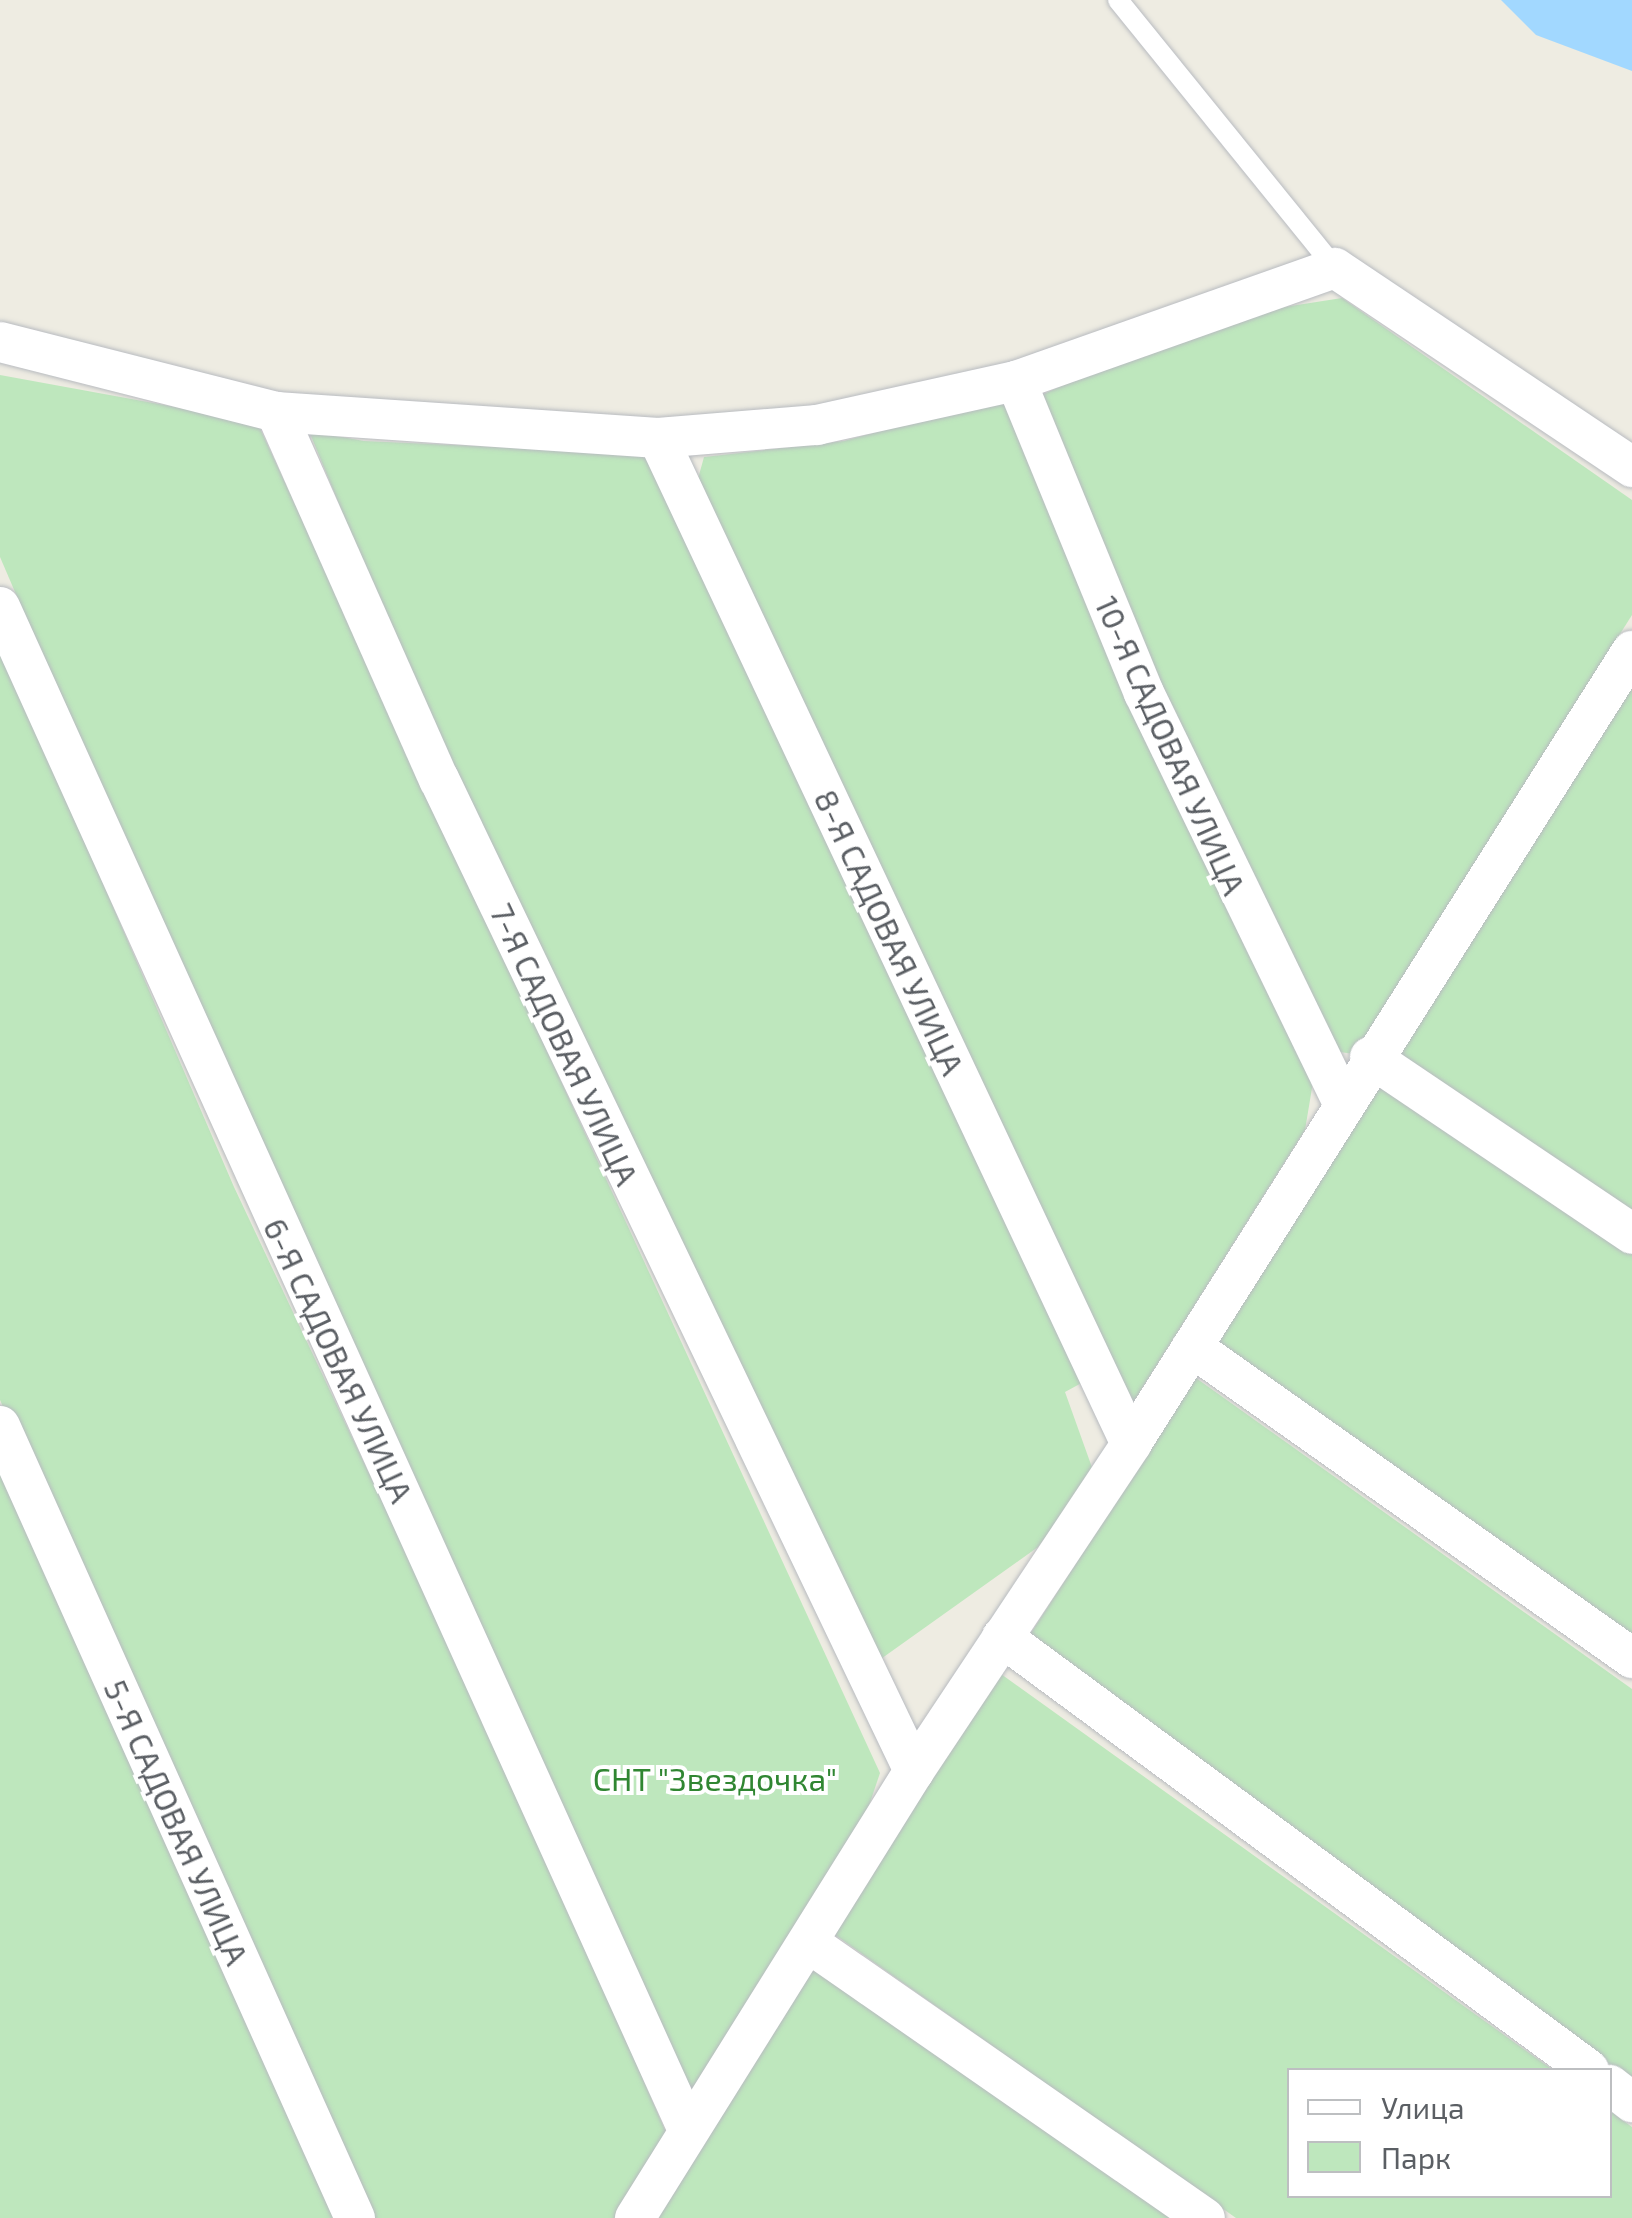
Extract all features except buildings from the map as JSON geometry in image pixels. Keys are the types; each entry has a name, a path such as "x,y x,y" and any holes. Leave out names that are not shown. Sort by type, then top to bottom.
{"street":[{"path":"0,342 276,412 658,438 817,425 1016,381 1335,268 1632,468"},
{"name":"10-Я САДОВАЯ УЛИЦА","path":"1016,381 1144,693 1342,1101"},
{"name":"7-Я САДОВАЯ УЛИЦА","path":"276,412 439,779 862,1672 914,1771"},
{"name":"8-Я САДОВАЯ УЛИЦА","path":"658,438 1126,1434"},
{"name":"6-Я САДОВАЯ УЛИЦА","path":"0,607 684,2121"},
{"path":"635,2218 684,2121 809,1943 1126,1434 1192,1347 1342,1101 1632,651"},
{"path":"1370,1057 1632,1234"},
{"path":"1192,1347 1632,1658"},
{"name":"5-Я САДОВАЯ УЛИЦА","path":"0,1426 355,2218"},
{"path":"1002,1637 1586,2068"},
{"path":"809,1943 1205,2218"}],"lane":[{"path":"1118,0 1335,268"}],"green space":[{"path":"1342,298 1632,500 1632,615 1354,1054 1333,1051 1237,864 1035,398 1208,319"},
{"name":"СНТ \"Звездочка\"","path":"0,375 257,422 880,1773 858,1838 692,2094 188,995 0,557"},
{"path":"1008,396 1313,1082 1305,1130 1129,1409 696,486 704,457 844,441"},
{"path":"309,431 364,441 655,454 1087,1380 1065,1392 1094,1473 1038,1547 878,1661 447,767"},
{"name":"СНТ \"Звездочка\"","path":"0,645 234,1187 507,1766 668,2137 614,2218 371,2218 0,1400"},
{"path":"1632,675 1632,1218 1389,1060"},
{"path":"1379,1076 1632,1254 1632,1640 1216,1346"},
{"path":"1196,1378 1632,1689 1632,2088 1612,2073 1612,2068 1605,2068 1315,1855 1031,1633"},
{"path":"0,1464 338,2218 0,2218"},
{"name":"СНТ \"Звездочка\"","path":"1001,1674 1550,2068 1287,2068 1287,2198 1612,2198 1612,2112 1632,2127 1632,2218 1236,2218 831,1932"},
{"path":"811,1965 1174,2218 657,2218"}],"water":[{"path":"1501,0 1632,0 1632,71 1536,35"}]}
